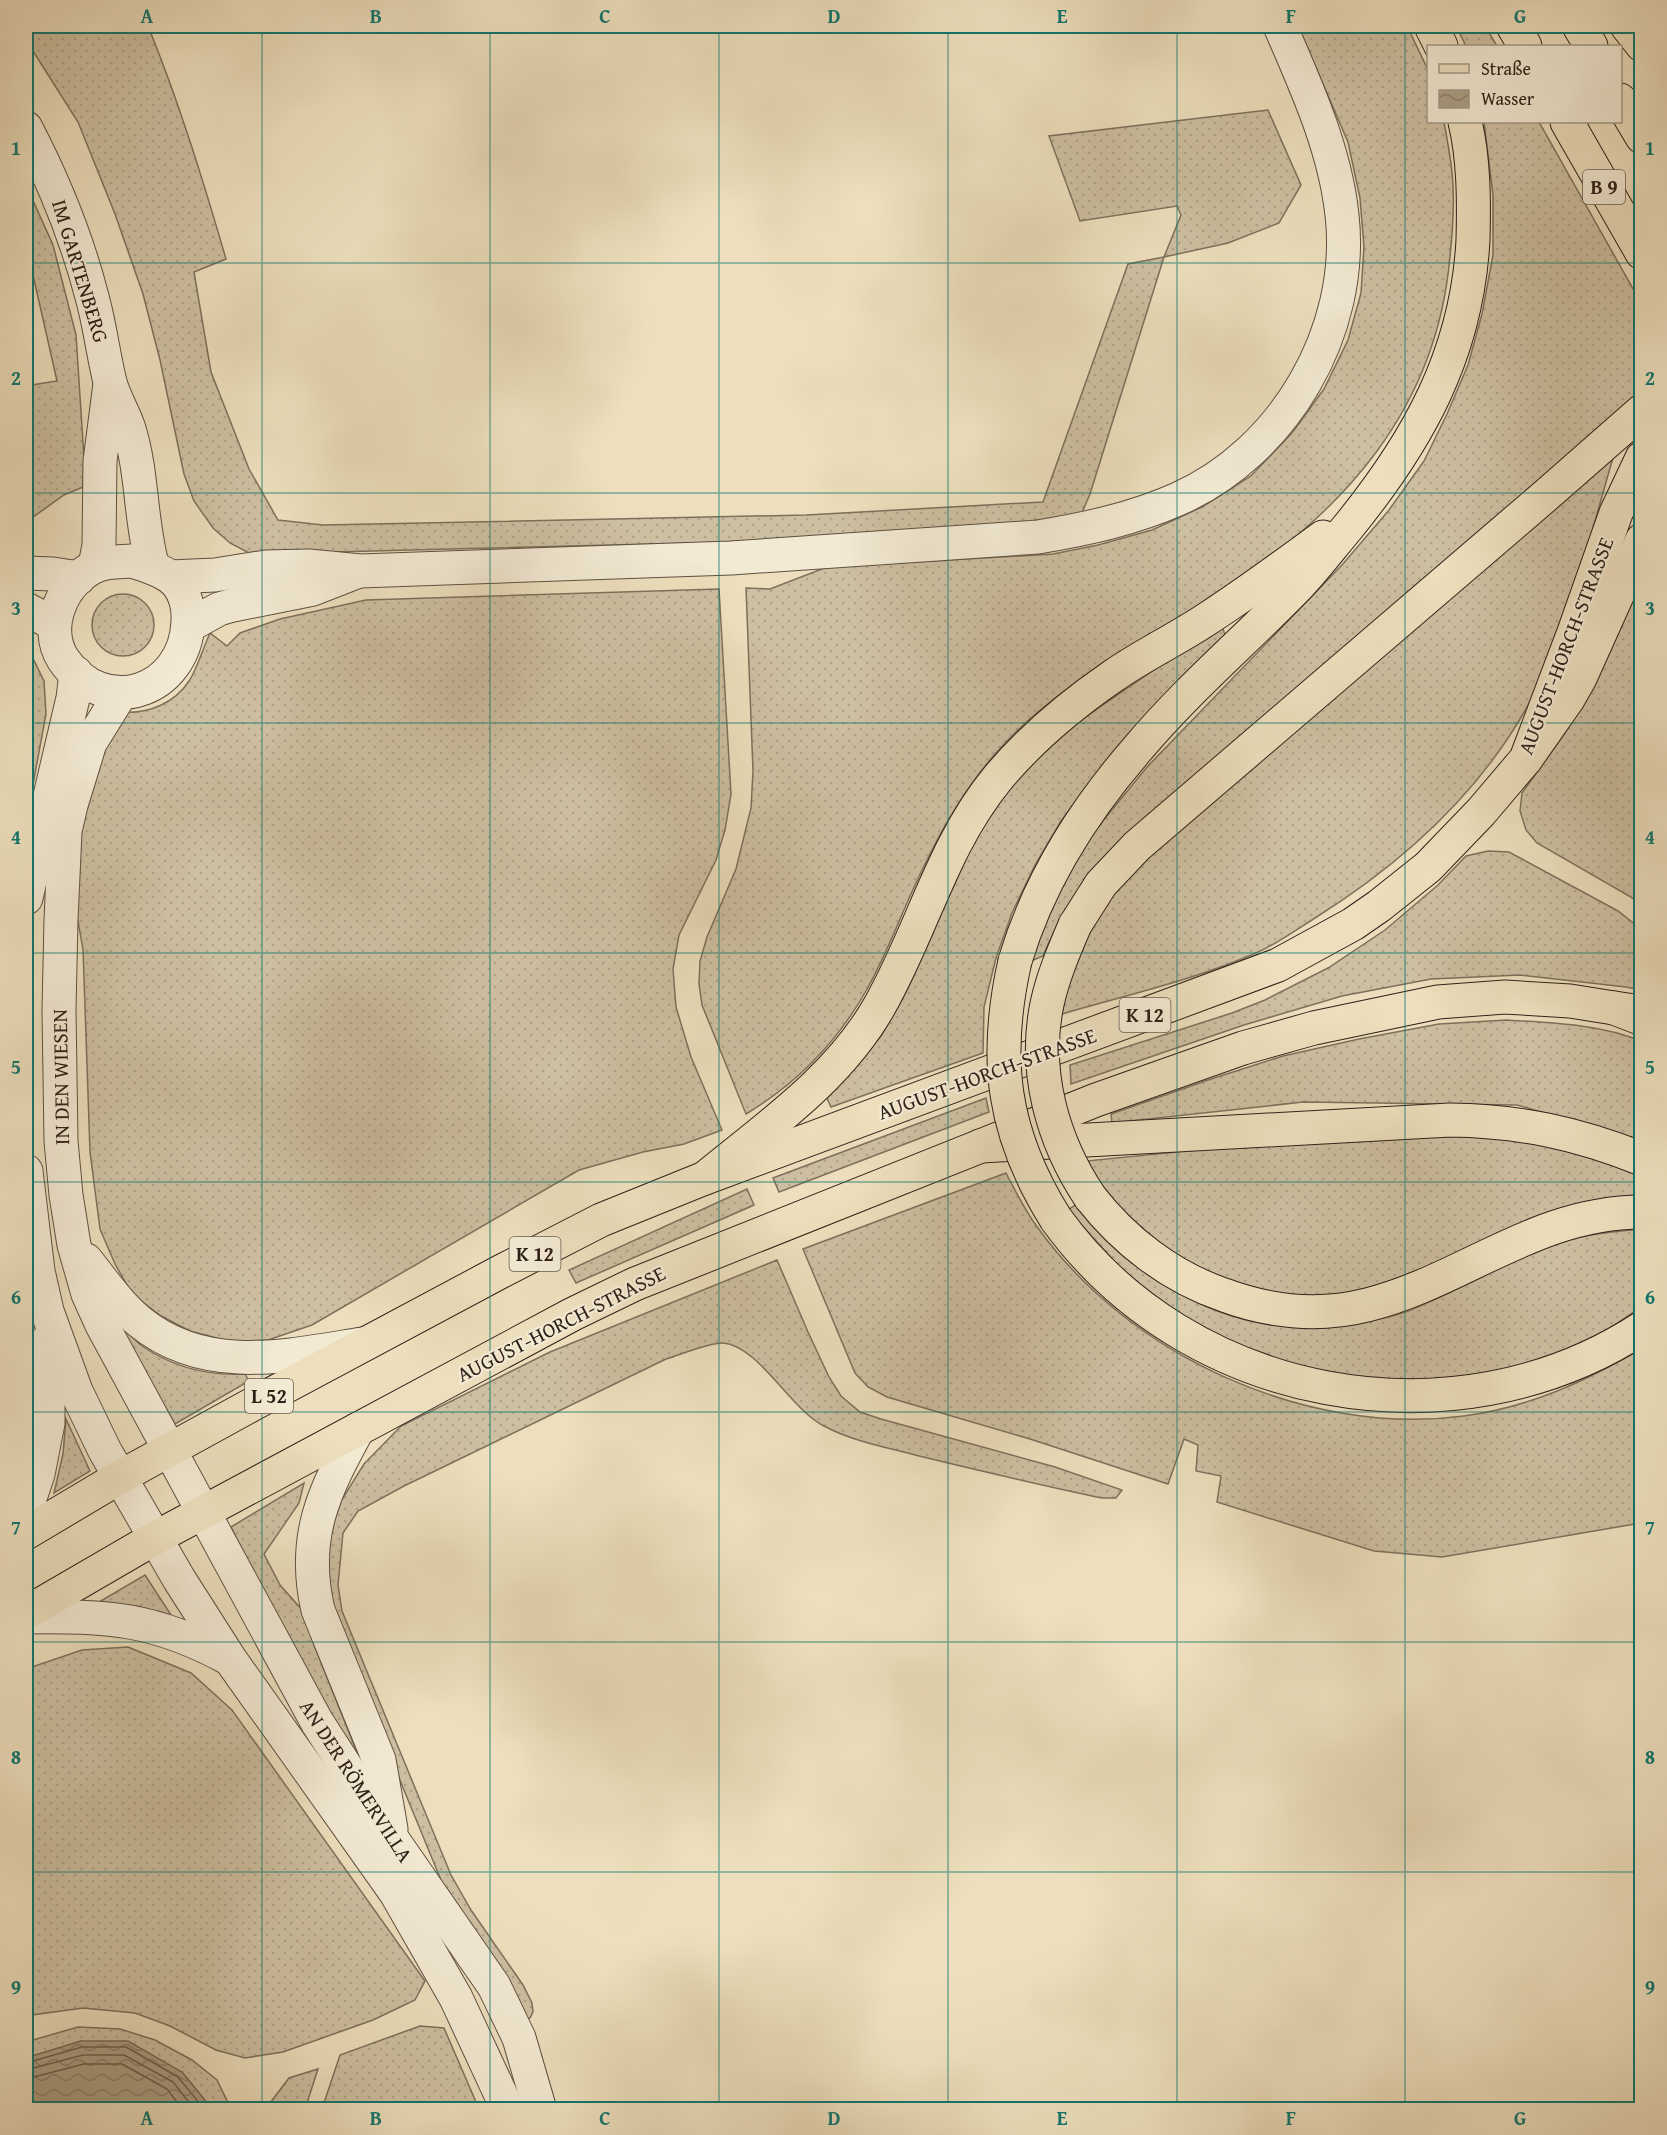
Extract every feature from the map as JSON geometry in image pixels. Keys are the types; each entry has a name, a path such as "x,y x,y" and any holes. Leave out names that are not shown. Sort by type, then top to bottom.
{"main road":[{"path":"1431,26 1440,45"},
{"path":"1513,26 1524,45"},
{"path":"1579,26 1590,45"},
{"path":"1627,26 1641,45"},
{"path":"1622,104 1641,137"},
{"path":"1465,123 1470,140 1474,216 1471,264 1466,301 1440,386 1406,449 1365,506 1300,584 1139,746 1094,802 1073,834 1043,888 1015,961 1004,1023 1005,1086 1016,1138 1027,1168 1040,1193 1073,1243 1130,1298 1194,1341 1274,1375 1347,1392 1425,1396 1501,1386 1569,1366 1603,1351 1641,1328"},
{"name":"B 9","path":"1569,123 1641,253"},
{"path":"1641,411 1137,846 1101,884 1075,925 1062,955 1047,1005 1042,1060 1048,1103 1064,1154 1102,1213 1124,1234 1180,1276 1207,1290 1269,1309 1295,1312 1342,1309 1374,1303 1423,1285 1516,1241 1552,1227 1609,1215 1641,1212"},
{"name":"AUGUST-HORCH-STRASSE","path":"120,1477 601,1220 705,1178 1278,965 1302,954 1379,906 1428,867 1476,819 1526,759 1616,513 1641,458"},
{"path":"705,1178 808,1093 829,1073 863,1031 894,979 956,841 996,780 1025,748 1075,704 1114,675 1205,620 1270,576 1365,506"},
{"path":"1526,759 1580,678 1641,540"},
{"name":"AUGUST-HORCH-STRASSE","path":"26,1615 155,1538 573,1314 635,1284 1096,1100 1243,1048 1314,1028 1438,1002 1505,997 1570,1001 1632,1013"},
{"path":"980,1146 1450,1120 1486,1120 1570,1134 1641,1159"},
{"name":"L 52","path":"26,1533 120,1477"}],"street":[{"path":"26,573 87,572 113,562 132,561 162,572 215,575 266,567 309,566 360,571 731,558 1038,537 1081,530 1134,517 1180,498 1221,474 1259,443 1292,405 1317,362 1335,315 1343,265 1342,216 1333,168 1319,121 1280,26"},
{"name":"IM GARTENBERG","path":"26,128 61,203 79,251 92,298 110,384 129,429 143,525 162,572"},
{"name":"IM GARTENBERG","path":"87,572 99,545 100,461 110,384"},
{"path":"188,626 219,609 313,589 360,571"},
{"path":"87,572 62,599 57,610 54,624 56,641 63,657 91,686 107,692 121,693 138,692 154,684 169,671 178,659 188,626 189,609 182,590 162,572"},
{"path":"26,609 54,624"},
{"path":"26,897 73,698 76,673"},
{"name":"IN DEN WIESEN","path":"121,693 90,743 65,831 59,1010 61,1129 66,1195 74,1245 88,1294 102,1325 170,1450"},
{"path":"26,1171 38,1271 47,1311 76,1391 93,1428 155,1538"},
{"name":"K 12","path":"74,1245 120,1302 140,1322 164,1338 192,1351 220,1357 247,1359 285,1356 370,1342"},
{"path":"26,1510 38,1474 48,1423 47,1311"},
{"path":"358,1429 336,1472 319,1515 313,1540 311,1566 318,1610 378,1760 393,1840"},
{"name":"AN DER RÖMERVILLA","path":"170,1450 317,1722 393,1840 494,1986 519,2038 540,2109"},
{"name":"AN DER RÖMERVILLA","path":"155,1538 178,1579 230,1659 396,1893 456,1998 508,2109"},
{"path":"26,1615 98,1617 147,1624 186,1637 230,1659"}],"shaded area":[{"path":"26,26 148,26 190,141 226,259 194,272 211,372 249,469 278,520 323,525 806,515 1043,502 1128,264 1164,257 1090,494 1081,515 953,531 734,542 251,554 230,543 213,528 194,501 184,474 160,360 143,294 115,214 78,122 26,40"},
{"path":"1298,26 1407,26 1427,68 1427,123 1444,123 1451,166 1453,224 1441,311 1426,362 1404,409 1376,452 1343,492 1306,528 1264,562 1219,593 1073,685 1019,729 995,754 968,788 945,825 916,883 888,948 855,1010 814,1060 782,1089 746,1114 702,1005 699,984 700,961 707,937 736,869 751,808 753,771 746,588 770,589 827,567 1053,554 1098,545 1152,530 1202,507 1251,476 1292,433 1324,389 1348,340 1361,293 1364,247 1360,198 1348,142"},
{"path":"1456,26 1485,26 1496,45 1466,45"},
{"path":"1268,110 1301,185 1279,223 1228,243 1164,257 1181,215 1177,206 1080,221 1049,136"},
{"path":"1484,123 1540,123 1641,303 1641,396 1091,873 1049,942 1043,956 1029,962 1041,926 1084,844 1147,767 1342,565 1389,510 1424,461 1468,365 1482,314 1493,255 1493,195"},
{"path":"26,185 53,245 76,335 84,458 83,487 64,495 26,522 26,386 57,381 33,275 26,276"},
{"path":"1613,458 1573,597 1542,678 1500,750 1446,814 1383,870 1350,895 1264,949 1233,963 1185,979 1062,1014 1066,988 1075,959 1102,907 1137,867"},
{"path":"1641,578 1641,903 1537,843 1526,830 1520,811 1522,793 1565,733 1587,696"},
{"path":"719,589 731,794 725,830 716,860 679,935 673,969 676,1007 691,1057 722,1130 684,1144 643,1152 579,1170 312,1325 268,1340 232,1342 190,1331 161,1316 132,1294 115,1264 100,1229 90,1152 83,949 74,900 75,842 98,755 123,712 142,711 160,706 183,689 192,677 210,633 227,646 240,633 280,619 366,600"},
{"path":"123,594 140,599 145,603 149,608 154,625 149,642 145,647 140,651 123,656 106,651 101,647 97,642 92,625 97,608 101,603 106,599"},
{"path":"1221,624 1226,637 1092,780 1061,821 1035,865 1012,913 996,958 984,1007 983,1053 831,1107 825,1094 857,1065 881,1036 907,990 976,837 1008,791 1039,757 1078,722"},
{"path":"26,644 44,681 46,714 26,822"},
{"path":"1488,851 1509,852 1618,911 1641,929 1641,990 1520,975 1431,979 1342,996 1244,1025 1071,1084 1070,1065 1232,1013 1265,1000 1328,968 1385,930 1438,885 1466,856"},
{"path":"1507,1020 1559,1023 1592,1028 1641,1041 1641,1140 1517,1105 1303,1102 1112,1123 1111,1114 1283,1056 1439,1024"},
{"path":"986,1098 989,1112 779,1192 773,1178"},
{"path":"1452,1136 1503,1137 1550,1145 1641,1173 1641,1199 1408,1278 1335,1296 1298,1297 1262,1292 1199,1271 1134,1224 1104,1189 1086,1161 1236,1146"},
{"path":"1006,1173 1038,1228 1076,1274 1121,1314 1172,1349 1227,1378 1284,1399 1344,1413 1404,1419 1464,1416 1534,1400 1556,1392 1641,1349 1641,1523 1442,1557 1374,1551 1217,1502 1221,1476 1196,1471 1198,1445 1184,1439 1168,1484 1030,1439 887,1397 868,1387 855,1373 803,1249"},
{"path":"747,1189 754,1205 576,1283 569,1270"},
{"path":"1077,1204 1165,1283 1209,1308 1232,1317 1256,1322 1304,1327 1329,1326 1389,1317 1425,1304 1539,1249 1590,1235 1641,1229 1641,1307 1607,1330 1564,1351 1525,1366 1450,1379 1357,1379 1274,1360 1194,1325 1125,1273 1068,1210"},
{"path":"777,1260 829,1377 841,1396 860,1412 1055,1467 1122,1490 1116,1498 1102,1498 915,1455 846,1436 811,1418 749,1355 736,1347 717,1343 666,1359 404,1486 358,1511 343,1533 338,1585 342,1611 451,1875 471,1910 523,1985 532,2003 533,2012 530,2018 525,2020 443,1885 332,1606 328,1578 329,1545 334,1522 341,1501 364,1464 401,1426 550,1352"},
{"path":"112,1316 142,1346 166,1360 205,1372 245,1374 249,1381 175,1424"},
{"path":"66,1419 90,1471 54,1493 63,1454"},
{"path":"304,1483 299,1503 264,1554 280,1585 303,1611 314,1645 360,1760 356,1763 274,1615 231,1527"},
{"path":"145,1575 171,1615 137,1606 99,1602"},
{"path":"128,1647 191,1673 232,1710 425,1981 415,2000 373,2020 283,2052 245,2058 216,2050 170,2026 135,2013 83,2008 26,2017 26,1669 82,1650"},
{"path":"420,2026 444,2028 479,2109 322,2109 340,2055"},
{"path":"78,2027 120,2029 155,2040 192,2060 217,2080 231,2109 212,2109 182,2072 81,2041 26,2058 26,2042"},
{"path":"318,2069 305,2109 261,2109 267,2107 289,2078"}],"water":[{"path":"81,2041 128,2041 182,2072 212,2109 26,2109 26,2058"}]}
